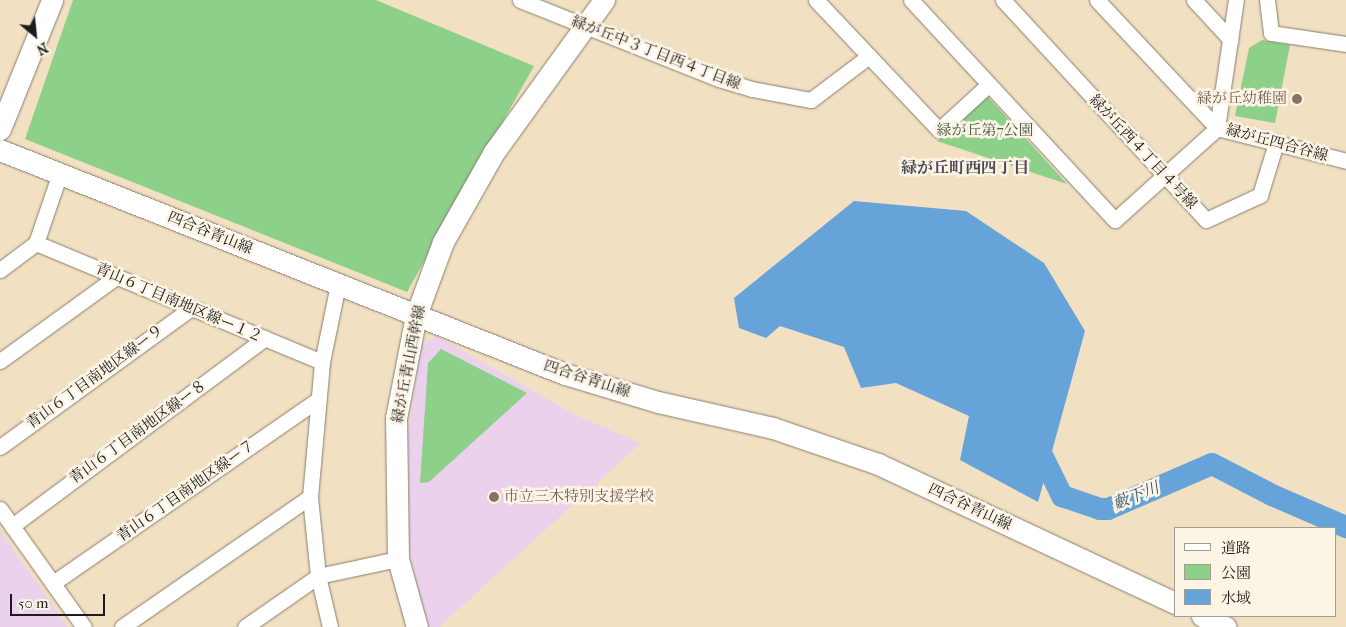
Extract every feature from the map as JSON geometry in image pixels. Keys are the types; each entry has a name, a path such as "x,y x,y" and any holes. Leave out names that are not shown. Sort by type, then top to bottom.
{"street":[{"path":"0,129 52,0"},
{"name":"緑が丘中３丁目西４丁目線","path":"520,0 720,79 752,89 811,100 869,56"},
{"name":"緑が丘青山西幹線","path":"417,627 398,559 396,418 416,315 443,242 494,152 604,0"},
{"path":"816,0 939,130 988,84"},
{"path":"911,0 1115,220 1217,128 1097,0"},
{"name":"緑が丘西４丁目４号線","path":"1003,0 1206,220 1260,195 1276,143"},
{"path":"1194,0 1231,40"},
{"name":"緑が丘四合谷線","path":"1236,0 1217,128 1346,161"},
{"path":"1267,0 1271,33 1346,48"},
{"name":"四合谷青山線","path":"0,150 566,374 658,402 773,428 878,464 1174,603"},
{"path":"0,270 36,243 60,173"},
{"name":"青山６丁目南地区線ー１２","path":"36,243 322,362"},
{"path":"0,361 116,276"},
{"path":"330,627 318,576 310,497 322,362 338,284"},
{"name":"青山６丁目南地区線ー９","path":"0,446 190,308"},
{"name":"青山６丁目南地区線ー８","path":"12,526 265,338"},
{"name":"青山６丁目南地区線ー７","path":"53,584 319,399"},
{"path":"122,627 310,497"},
{"path":"0,509 84,627"},
{"path":"245,627 318,576 398,559"},
{"path":"1204,617 1226,627"}],"shaded area":[{"name":"市立三木特別支援学校","path":"437,336 577,416 641,443 439,627 426,627 408,545 406,450 420,346"},
{"path":"0,531 68,627 0,627"}],"green space":[{"path":"73,0 376,0 534,66 407,292 25,139"},
{"path":"1262,40 1290,45 1275,123 1235,116 1249,48"},
{"name":"緑が丘第7公園","path":"987,96 1067,184 937,141"},
{"path":"441,349 527,393 429,482 420,483 428,363"}],"water":[{"path":"854,201 966,211 1044,263 1085,331 1038,502 960,460 969,416 896,383 861,388 844,347 780,326 766,338 739,328 734,298"}],"waterway":[{"name":"藪下川","path":"1034,439 1062,496 1100,509 1108,509 1212,464 1272,495 1346,527"}],"place":[{"name":"緑が丘幼稚園","path":"1297,99"},
{"name":"市立三木特別支援学校","path":"494,497"}],"district":[{"name":"緑が丘町西四丁目","path":"965,168"}]}
